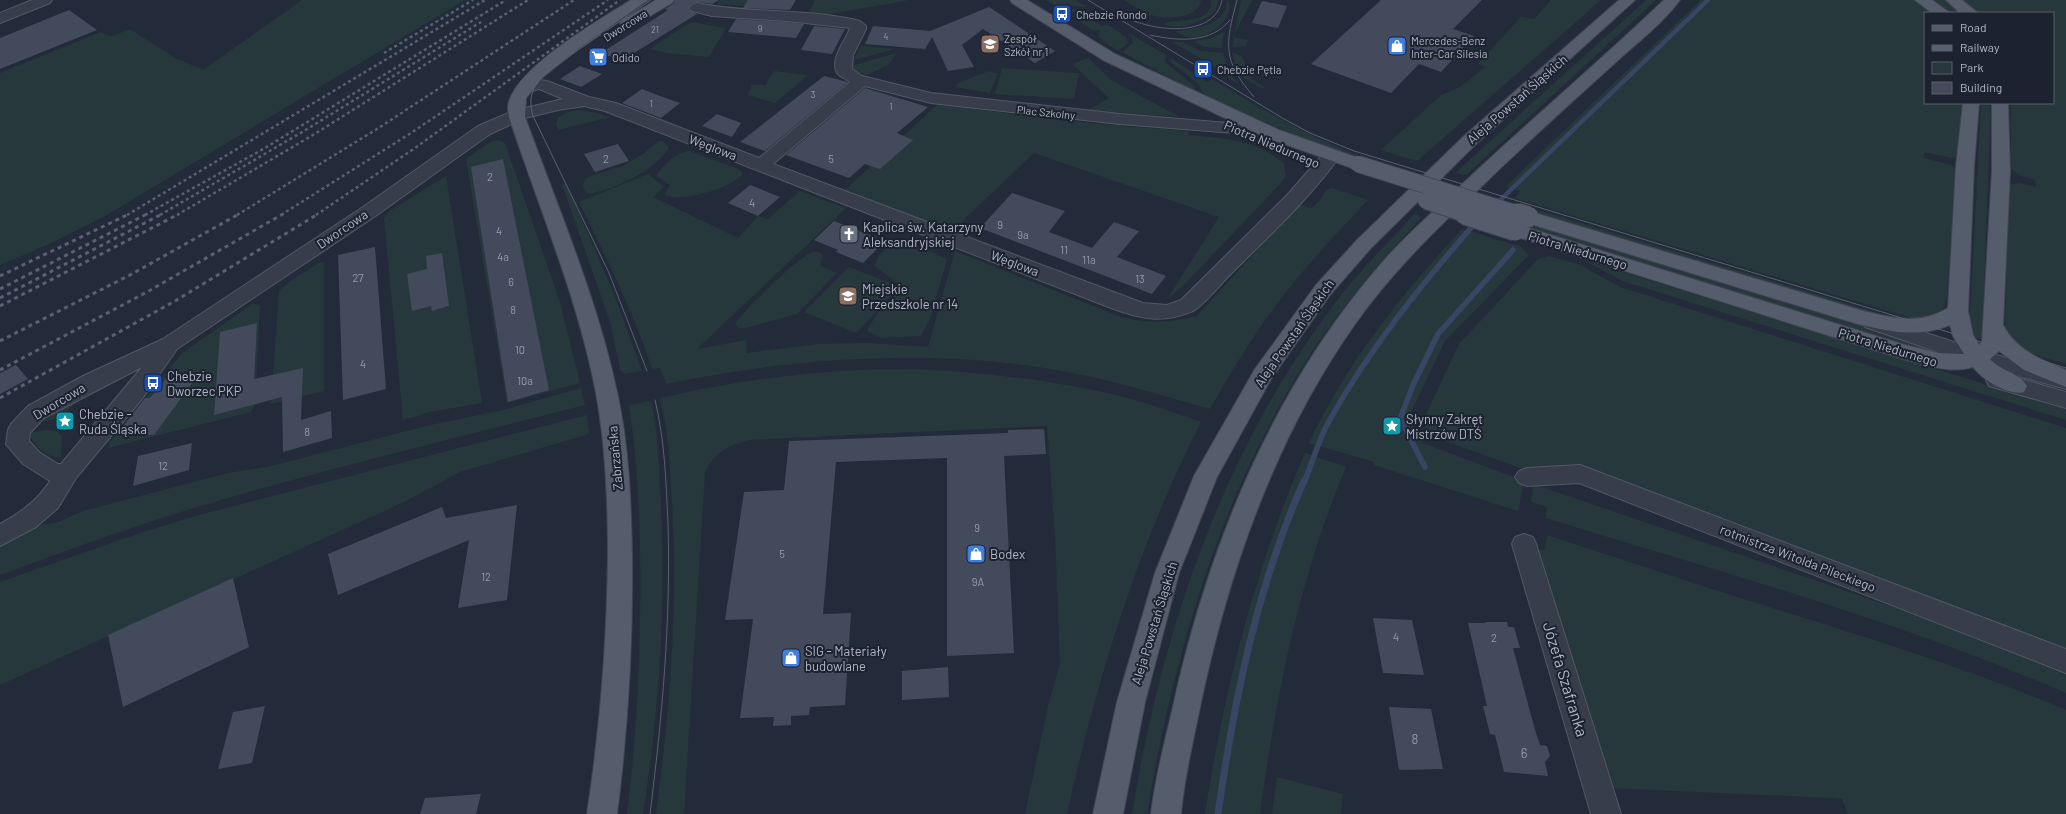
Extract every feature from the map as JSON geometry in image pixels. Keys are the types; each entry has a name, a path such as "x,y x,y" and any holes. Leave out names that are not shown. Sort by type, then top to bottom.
{"main road":[{"name":"Dworcowa","path":"517,117 518,99 524,88 543,68 641,0"},
{"name":"Dworcowa","path":"517,117 531,94 554,72 610,34 667,0"},
{"name":"Piotra Niedurnego","path":"1018,0 1109,57 1268,131 1327,161"},
{"name":"Aleja Powstań Śląskich","path":"1108,814 1131,702 1167,573 1206,476 1263,374 1322,290 1364,244 1469,141 1628,0"},
{"path":"1166,814 1188,693 1214,597 1236,529 1297,400 1324,356 1359,304 1389,267 1488,169 1673,0"},
{"path":"1656,17 1681,0"},
{"path":"1922,0 1940,12"},
{"path":"1953,0 1969,12"},
{"name":"Piotra Niedurnego","path":"1109,57 1124,72 1149,87 1169,98 1234,128 1327,161 1521,223 1903,352"},
{"path":"1971,104 1965,166 1958,311 1963,336 1977,358 1986,369 2016,386"},
{"path":"1903,352 1962,362 1977,358 1992,345 2001,171 2000,104"},
{"name":"Zabrzańska","path":"517,117 582,297 601,368 613,427 620,532 620,621 615,703 602,814"},
{"name":"Piotra Niedurnego","path":"1521,223 1858,318"},
{"path":"1858,318 1920,327 1937,324 1958,311"},
{"path":"1992,322 1999,339 2010,351 2036,366 2066,380"}],"street":[{"path":"0,18 45,0"},
{"name":"Plac Szkolny","path":"697,8 712,11 787,16 855,24 858,26 858,29 844,57 844,71 849,76 861,81 931,98 973,104 1120,119 1234,128"},
{"path":"761,165 861,81"},
{"path":"524,88 531,84 541,84"},
{"name":"Węglowa","path":"541,84 584,101 610,108 761,165 1127,306 1154,312 1167,312 1188,305 1295,198 1327,161"},
{"name":"Węglowa","path":"517,117 552,106 584,101"},
{"name":"Dworcowa","path":"170,344 134,393 68,472 54,474 31,458 17,444 19,430 36,412 91,382 170,344 370,211 484,130 503,121 517,117"},
{"name":"Piotra Niedurnego","path":"1858,318 1977,358 2066,380"},
{"name":"Piotra Niedurnego","path":"1903,352 2066,400"},
{"name":"Dworcowa","path":"91,382 106,379 124,380 130,385 134,393"},
{"path":"0,536 28,520 50,501 68,472"},
{"name":"rotmistrza Witolda Pileckiego","path":"1528,477 1580,474 2066,661"},
{"name":"Józefa Szafranka","path":"1524,544 1606,814"}],"green space":[{"path":"302,0 465,0 105,216 47,245 0,265 0,73 101,32 111,37 130,29 175,58 203,70"},
{"path":"721,0 756,0 747,6 716,4"},
{"path":"815,0 909,0 825,15 811,14 810,10"},
{"path":"1046,0 1076,0 1087,7 1054,5"},
{"path":"1124,0 1201,0 1199,6 1188,14 1173,17 1157,17"},
{"path":"1211,0 1218,0 1216,10 1206,18 1184,26 1176,27 1164,24 1192,19 1206,14 1210,8"},
{"path":"1227,0 1230,6 1227,17 1213,31 1200,36 1187,37 1176,31 1201,27 1216,20 1222,15 1226,8"},
{"path":"1241,0 1252,0 1234,34"},
{"path":"1551,0 1601,0 1417,161 1381,150 1441,95 1460,87 1485,67 1478,64 1521,17 1534,19"},
{"path":"1646,0 1656,0 1466,175 1455,173"},
{"path":"1701,0 1915,0 1934,12 1924,12 1924,104 1963,104 1959,156 1951,158 1924,152 1924,158 1951,165 1958,171 1947,295 1942,311 1921,321 1515,198 1520,191 1505,187"},
{"path":"1930,0 1947,0 1963,12 1948,12"},
{"path":"1960,0 2066,0 2066,364 2021,349 2008,336 2005,328 2009,185 2019,183 2036,187 2035,180 2019,175 2011,168 2011,104 2054,104 2054,12 1978,12"},
{"path":"1058,8 1089,10 1082,13 1102,26 1107,24 1127,38 1128,43 1118,51 1097,36 1100,35 1097,33 1099,33 1100,30 1093,30 1077,20 1080,17 1073,12 1068,14"},
{"path":"691,22 726,28 709,57 667,53 649,49"},
{"path":"1127,32 1166,55 1165,62 1193,85 1198,93 1122,52 1133,43 1132,37"},
{"path":"1224,32 1222,48 1204,47 1194,41 1209,39"},
{"path":"1234,37 1248,40 1246,46 1232,47"},
{"path":"1172,42 1183,42 1200,51 1223,53 1230,73 1238,85 1215,67"},
{"path":"861,46 895,49 854,60"},
{"path":"897,53 888,65 867,75 855,71 851,66"},
{"path":"1232,53 1243,58 1248,76 1265,88 1264,89 1242,76 1236,67"},
{"path":"1088,58 1111,80 1180,117 1087,111 1109,98 1072,64"},
{"path":"1171,58 1207,82 1212,79 1254,104 1317,138 1385,164 1383,166 1282,134 1286,131 1205,96 1197,83 1171,62"},
{"path":"1002,68 1079,73 1074,99 995,94"},
{"path":"774,71 808,75 775,103 748,95 752,84 765,85"},
{"path":"989,71 998,74 990,93 955,87 958,83"},
{"path":"939,103 1064,120 1189,131 1188,135 1226,139 1262,149 1284,163 1286,176 1182,287 1168,298 1219,217 1034,153 952,231 844,191"},
{"path":"1981,104 1991,104 1982,340 1969,336"},
{"path":"576,110 587,111 610,117 558,130 556,124 558,118 565,113"},
{"path":"499,140 505,143 559,299 580,383 507,403 466,159 490,142"},
{"path":"659,141 663,141 669,148 662,157 643,172 611,188 589,194 585,191 583,186 585,179 590,176 623,166 643,154"},
{"path":"689,151 739,169 743,174 728,184 706,193 682,197 665,195 670,185 657,176 658,173 668,162 680,153"},
{"path":"648,174 664,187 653,197 738,238 758,216 768,219 800,191 846,208 697,349 746,340 747,353 818,344 867,343 928,347 955,251 1121,317 1141,321 1159,322 1197,316 1298,205 1312,208 1321,199 1326,190 1333,188 1368,200 1307,266 1274,308 1240,357 1210,409 1072,373 1023,365 972,360 921,358 817,362 765,367 666,384 660,368 652,369 628,305 579,202"},
{"path":"446,176 482,403 429,412 403,420 384,218 391,210"},
{"path":"566,183 614,294 642,371 625,374 620,369 610,322 562,184"},
{"path":"1512,202 1908,322 1895,321 1510,205"},
{"path":"1414,214 1422,217 1346,304 1306,361 1276,413 1249,467 1225,522 1204,579 1186,637 1158,755 1147,814 1132,814 1145,744 1161,675 1181,607 1204,540 1232,475 1264,412 1301,352 1350,284"},
{"path":"1500,214 1956,355 1937,355 1495,220"},
{"path":"1462,229 1521,247 1529,255 1445,341 1410,414 1410,420 1423,443 1524,481 1518,511 1374,465 1374,462 1309,443 1340,385 1377,330 1418,278"},
{"path":"903,240 902,244 930,251 947,259 930,319 921,336 882,338 867,331 876,315 902,287 875,266 876,261 881,253"},
{"path":"813,252 819,252 823,255 820,266 837,273 797,314 746,328 739,328 735,324 749,307 772,284 796,263"},
{"path":"1549,256 1580,265 1620,287 2066,428 2066,648 1746,533 1581,470 1529,471 1432,435 1426,428 1424,419 1459,344 1538,259"},
{"path":"1583,260 2066,409 2066,420 1623,281"},
{"path":"322,262 324,264 324,391 271,404 279,291 286,284"},
{"path":"849,267 900,287 856,333 804,312"},
{"path":"252,304 260,306 255,405 251,412 108,448 110,442 181,354"},
{"path":"881,369 914,369 1011,377 1083,388 1131,399 1201,422 1178,469 1158,516 1122,614 1092,713 1067,814 1025,814 1049,702 1060,664 1055,535 1047,426 748,440 734,445 717,455 705,473 684,814 656,814 669,698 672,659 674,581 674,542 670,464 660,398 724,385 786,376"},
{"path":"581,388 585,405 245,493 122,531 0,575 0,542 29,526 56,523 83,511 228,473 267,467 426,426 503,410"},
{"path":"79,397 65,413 60,416 35,423"},
{"path":"651,401 657,440 661,506 663,584 660,660 649,775 643,814 627,814 636,717 640,620 640,539 638,486 629,405"},
{"path":"587,415 589,434 460,472 404,502 0,685 0,582 146,531 203,514"},
{"path":"47,430 58,432 62,436 61,457 46,454 34,443 28,433"},
{"path":"1305,453 1346,467 1329,509 1315,551 1291,638 1266,769 1260,814 1205,814 1222,721 1243,630 1271,540"},
{"path":"1533,484 2066,666 2066,693 1938,642 1874,620 1808,598 1546,518 1547,507 1531,502"},
{"path":"1547,535 1919,655 1993,681 2066,710 2066,814 1848,814 1842,799 1611,788 1538,550 1545,550"},
{"path":"1277,777 1343,794 1341,814 1272,814"}],"building":[{"path":"675,0 719,0 712,4 697,2 691,4 688,9 697,14 626,58 598,55 668,10 665,9 673,4"},
{"path":"748,0 796,0 790,10 743,8"},
{"name":"Mercedes-Benz Inter-Car Silesia","path":"1381,0 1482,0 1453,29 1474,36 1441,72 1419,64 1391,93 1311,64"},
{"path":"1262,1 1287,6 1278,28 1252,23"},
{"path":"989,7 1055,51 1035,63 983,29 962,45 974,67 948,71 932,37 925,49 865,44 873,26 930,31"},
{"path":"69,10 97,30 0,69 0,38"},
{"path":"736,19 804,24 796,38 728,32"},
{"path":"814,26 845,29 832,54 801,50"},
{"path":"580,66 602,74 581,87 560,79"},
{"path":"824,76 848,82 765,151 740,142"},
{"path":"865,88 928,107 897,133 913,140 880,169 865,164 849,178 786,155"},
{"path":"642,89 680,103 661,118 622,103"},
{"path":"717,114 741,123 732,137 702,126"},
{"path":"618,144 629,161 595,172 584,154"},
{"path":"503,159 549,390 508,402 471,167"},
{"path":"750,185 780,197 758,216 728,203"},
{"path":"1012,193 1065,211 1049,232 1092,248 1114,222 1139,231 1117,257 1166,276 1152,294 980,228"},
{"path":"834,221 882,240 880,242 883,243 863,263 836,252 838,250 814,240"},
{"path":"375,247 386,389 343,400 338,255"},
{"path":"442,253 449,306 432,311 431,306 412,311 407,274 427,269 426,256"},
{"path":"257,323 254,379 303,368 301,420 331,411 332,438 283,452 282,397 214,415 220,332"},
{"path":"16,365 28,379 0,394 0,373"},
{"path":"170,374 198,375 154,435 117,434 145,398 150,398"},
{"path":"1044,429 1046,454 1004,456 1014,653 947,656 947,458 836,462 823,614 851,613 845,705 810,707 809,715 791,716 791,725 773,726 774,717 740,718 753,619 725,620 744,492 784,490 789,441 1008,433 1008,430"},
{"path":"192,443 189,470 133,486 138,456"},
{"path":"517,505 507,600 458,608 469,540 338,595 328,554 442,507 446,518"},
{"path":"233,578 249,647 123,707 108,635"},
{"path":"1373,618 1412,620 1424,675 1383,673"},
{"path":"1485,622 1507,622 1508,627 1514,627 1520,648 1513,648 1535,730 1540,745 1547,746 1550,756 1545,762 1548,776 1504,772 1495,735 1490,734 1483,706 1487,706 1468,623 1486,623"},
{"path":"948,667 949,697 902,700 902,671"},
{"path":"265,706 252,763 218,769 233,712"},
{"path":"1389,707 1431,709 1443,769 1399,770"},
{"path":"481,794 476,814 420,814 425,798"}],"waterway":[{"path":"1495,205 1708,0"},
{"path":"1304,482 1324,430 1378,343 1435,270 1476,222"},
{"path":"1425,467 1400,419 1413,385 1438,334 1513,250"},
{"path":"1218,814 1224,771 1249,644 1273,561 1287,521 1304,481"}],"tram line":[{"path":"647,371 609,273 533,116 531,109 531,96 539,80 549,70 651,0"},
{"path":"1088,0 1284,119 1310,133 1354,151 2066,368"},
{"path":"1127,18 1138,23 1167,28 1196,26 1208,21 1217,13 1222,0"},
{"path":"1237,0 1230,29 1229,52 1231,62 1236,73 1254,97"},
{"path":"1150,35 1171,39 1193,39 1213,33 1222,28 1230,20"},
{"path":"650,814 665,669 669,560 664,462 661,431 655,400"}],"railway":[{"path":"384,53 473,0"},
{"path":"127,215 485,0"},
{"path":"145,215 265,148 506,0"},
{"path":"177,215 313,135 528,0"},
{"path":"237,215 377,129 574,0"},
{"path":"281,215 411,133 608,0"},
{"path":"316,215 415,148 620,0"},
{"path":"160,215 304,131 481,22"},
{"path":"0,289 147,214"},
{"path":"0,298 162,214"},
{"path":"0,306 179,214"},
{"path":"0,341 130,275 239,214"},
{"path":"0,370 147,292 283,214"},
{"path":"0,398 175,301 318,214"},
{"path":"0,276 127,215"}],"place":[{"name":"Chebzie Rondo","path":"1062,14"},
{"name":"Zespół Szkół nr 1","path":"990,44"},
{"name":"Mercedes-Benz Inter-Car Silesia","path":"1397,46"},
{"name":"Odido","path":"598,57"},
{"name":"Chebzie Pętla","path":"1203,69"},
{"name":"Kaplica św. Katarzyny Aleksandryjskiej","path":"849,234"},
{"name":"Miejskie Przedszkole nr 14","path":"848,296"},
{"name":"Chebzie Dworzec PKP","path":"153,383"},
{"name":"Chebzie - Ruda Śląska","path":"65,421"},
{"name":"Słynny Zakręt Mistrzów DTŚ","path":"1392,426"},
{"name":"Bodex","path":"976,554"},
{"name":"SIG - Materiały budowlane","path":"791,658"}]}
